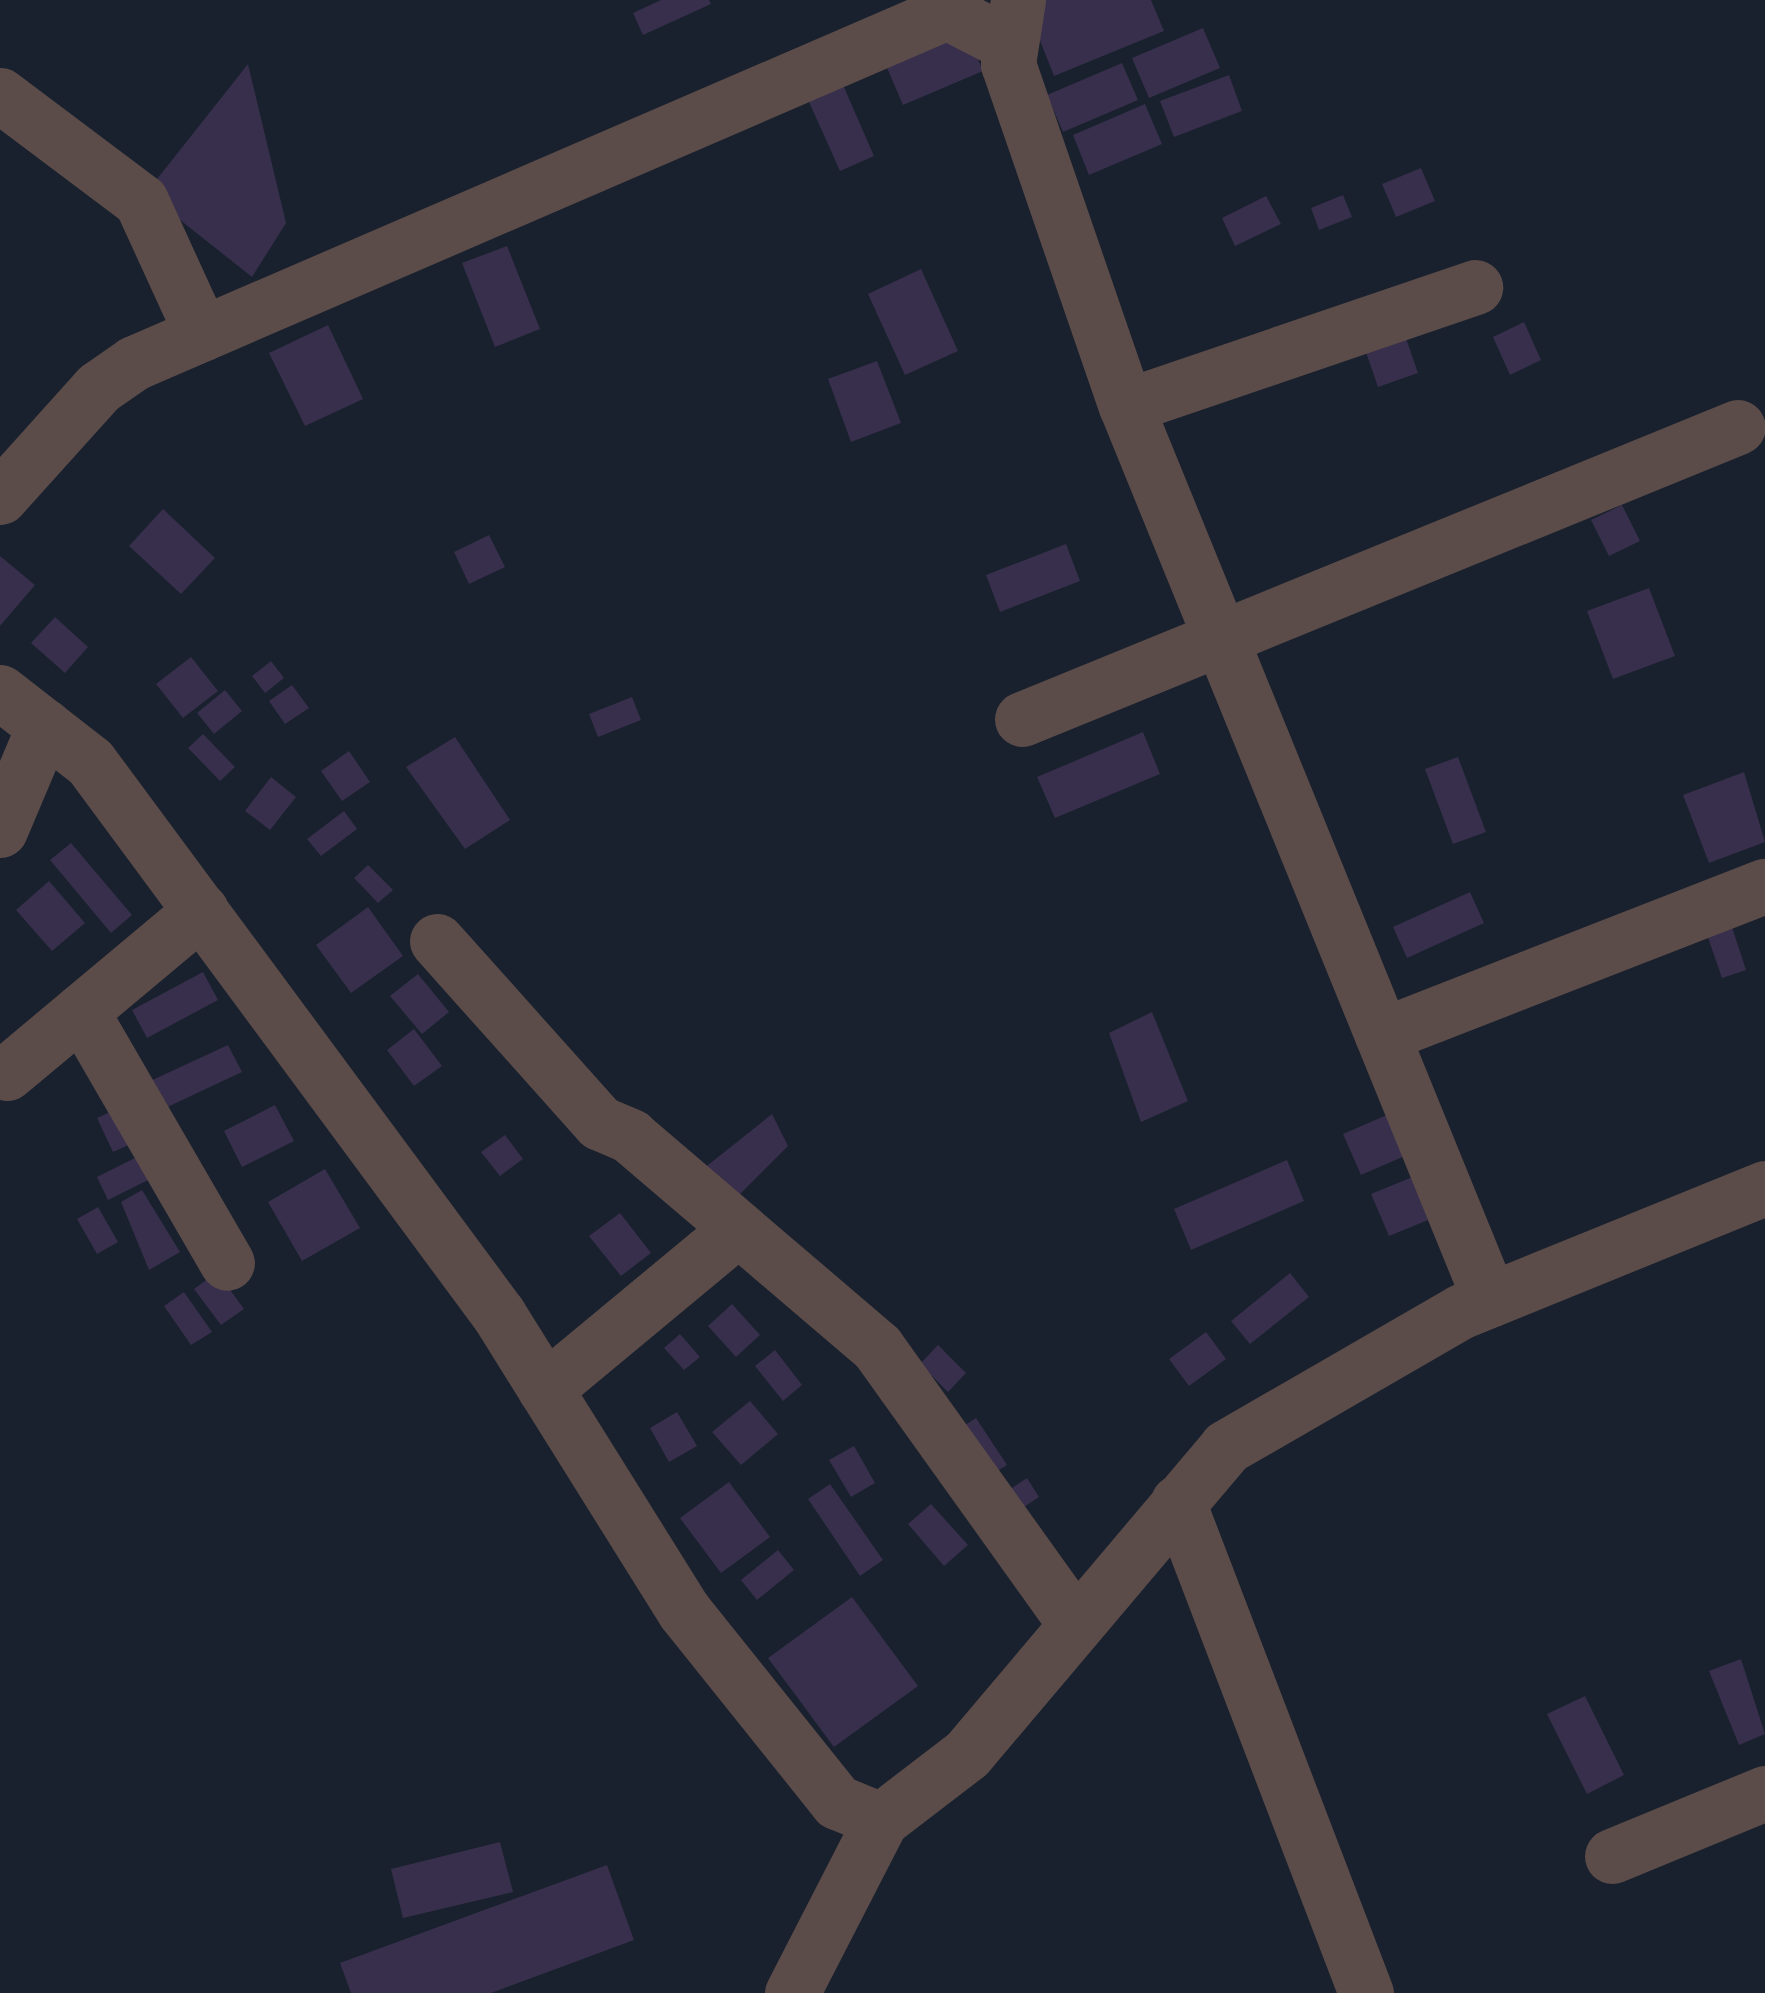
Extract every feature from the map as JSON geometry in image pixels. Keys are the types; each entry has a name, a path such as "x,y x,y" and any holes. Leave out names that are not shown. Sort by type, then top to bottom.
{"street":[{"path":"0,497 116,372 947,12 1012,21 1126,406 1490,1300"},
{"path":"0,96 141,200 202,334"},
{"path":"1126,406 1475,287"},
{"path":"1022,719 1738,427"},
{"path":"0,692 90,762 545,1389 684,1612 838,1802 880,1820"},
{"path":"0,830 44,726"},
{"path":"1382,1035 1765,886"},
{"path":"7,1073 201,911"},
{"path":"437,942 600,1123 630,1136 877,1347 1074,1624"},
{"path":"81,1011 226,1263"},
{"path":"792,1993 880,1820 966,1754 1226,1447 1490,1300 1765,1188"},
{"path":"545,1389 738,1229"},
{"path":"1178,1502 1366,1993"},
{"path":"1612,1856 1765,1793"}],"building":[{"path":"661,0 709,0 711,4 643,35 633,13"},
{"path":"1039,0 1151,0 1164,31 1054,76 1026,5"},
{"path":"962,22 983,71 903,105 882,56"},
{"path":"1203,28 1220,68 1149,98 1132,58"},
{"path":"1122,63 1138,100 1063,132 1047,95"},
{"path":"248,64 286,223 252,277 146,193"},
{"path":"1229,75 1242,111 1174,137 1160,101"},
{"path":"840,78 874,156 840,171 805,93"},
{"path":"1145,104 1162,144 1089,175 1073,135"},
{"path":"1421,168 1435,201 1396,217 1382,184"},
{"path":"1343,195 1352,217 1319,230 1311,208"},
{"path":"1266,196 1281,224 1235,246 1222,218"},
{"path":"507,246 540,329 495,347 462,263"},
{"path":"921,269 958,351 905,375 868,294"},
{"path":"1398,315 1418,373 1378,387 1358,329"},
{"path":"1524,322 1541,360 1510,375 1493,337"},
{"path":"328,325 363,399 305,426 269,353"},
{"path":"877,361 901,423 851,442 828,379"},
{"path":"1622,505 1640,541 1609,556 1591,520"},
{"path":"163,509 215,558 181,594 129,546"},
{"path":"489,535 505,567 469,584 454,552"},
{"path":"1066,544 1080,581 1000,612 986,575"},
{"path":"0,556 35,585 0,626"},
{"path":"1649,588 1675,656 1613,679 1587,611"},
{"path":"55,617 88,647 65,673 31,643"},
{"path":"191,657 218,691 183,718 156,684"},
{"path":"271,661 284,678 265,693 252,676"},
{"path":"292,685 309,708 285,724 269,701"},
{"path":"225,690 242,711 214,734 197,713"},
{"path":"632,697 641,720 598,737 589,714"},
{"path":"1143,732 1160,774 1055,818 1037,777"},
{"path":"203,734 235,767 220,781 188,748"},
{"path":"455,737 510,820 465,849 406,767"},
{"path":"349,751 370,782 342,801 321,771"},
{"path":"1458,757 1486,832 1453,844 1425,769"},
{"path":"1744,772 1765,842 1709,863 1683,795"},
{"path":"271,777 296,797 270,830 245,811"},
{"path":"344,811 357,829 321,856 307,839"},
{"path":"71,843 132,915 111,933 50,860"},
{"path":"368,865 393,890 378,903 354,878"},
{"path":"49,881 85,923 52,951 16,910"},
{"path":"1470,892 1484,923 1407,958 1393,927"},
{"path":"368,907 403,956 351,993 316,945"},
{"path":"1729,918 1746,970 1722,978 1704,926"},
{"path":"203,972 218,1000 147,1038 132,1010"},
{"path":"418,974 449,1012 422,1034 390,996"},
{"path":"1152,1012 1188,1101 1141,1122 1109,1033"},
{"path":"414,1029 442,1066 414,1086 387,1050"},
{"path":"228,1045 242,1072 161,1110 148,1082"},
{"path":"275,1105 294,1141 242,1167 224,1131"},
{"path":"123,1106 140,1140 113,1152 97,1118"},
{"path":"772,1114 788,1146 730,1204 698,1173"},
{"path":"1389,1114 1407,1155 1361,1175 1343,1134"},
{"path":"505,1135 523,1159 500,1176 481,1152"},
{"path":"147,1152 158,1175 108,1200 97,1177"},
{"path":"1287,1160 1304,1201 1191,1250 1174,1209"},
{"path":"325,1169 360,1228 302,1261 268,1202"},
{"path":"1415,1176 1433,1218 1389,1236 1371,1194"},
{"path":"142,1190 180,1252 149,1270 121,1202"},
{"path":"98,1207 118,1242 97,1254 77,1219"},
{"path":"620,1213 651,1253 621,1276 589,1236"},
{"path":"217,1272 244,1309 221,1325 194,1289"},
{"path":"1290,1273 1309,1297 1250,1344 1231,1321"},
{"path":"184,1292 212,1332 191,1345 164,1306"},
{"path":"732,1304 760,1335 736,1357 708,1326"},
{"path":"1206,1332 1226,1359 1189,1386 1169,1359"},
{"path":"680,1334 700,1357 684,1370 664,1348"},
{"path":"938,1345 966,1373 948,1392 920,1364"},
{"path":"775,1350 802,1385 783,1401 755,1366"},
{"path":"750,1401 778,1434 741,1465 712,1432"},
{"path":"677,1412 697,1446 669,1462 650,1428"},
{"path":"976,1418 1007,1465 989,1476 959,1429"},
{"path":"854,1446 875,1483 851,1497 829,1460"},
{"path":"1027,1478 1039,1497 1021,1509 1009,1490"},
{"path":"729,1482 770,1537 721,1573 680,1518"},
{"path":"830,1484 883,1560 860,1576 808,1499"},
{"path":"931,1504 968,1545 944,1566 908,1524"},
{"path":"778,1550 794,1570 757,1600 741,1580"},
{"path":"852,1597 918,1686 834,1747 768,1658"},
{"path":"1741,1659 1765,1734 1739,1745 1709,1671"},
{"path":"1585,1696 1624,1775 1587,1794 1547,1714"},
{"path":"500,1842 513,1892 403,1918 391,1869"},
{"path":"607,1865 634,1940 491,1993 351,1993 340,1963"}]}
